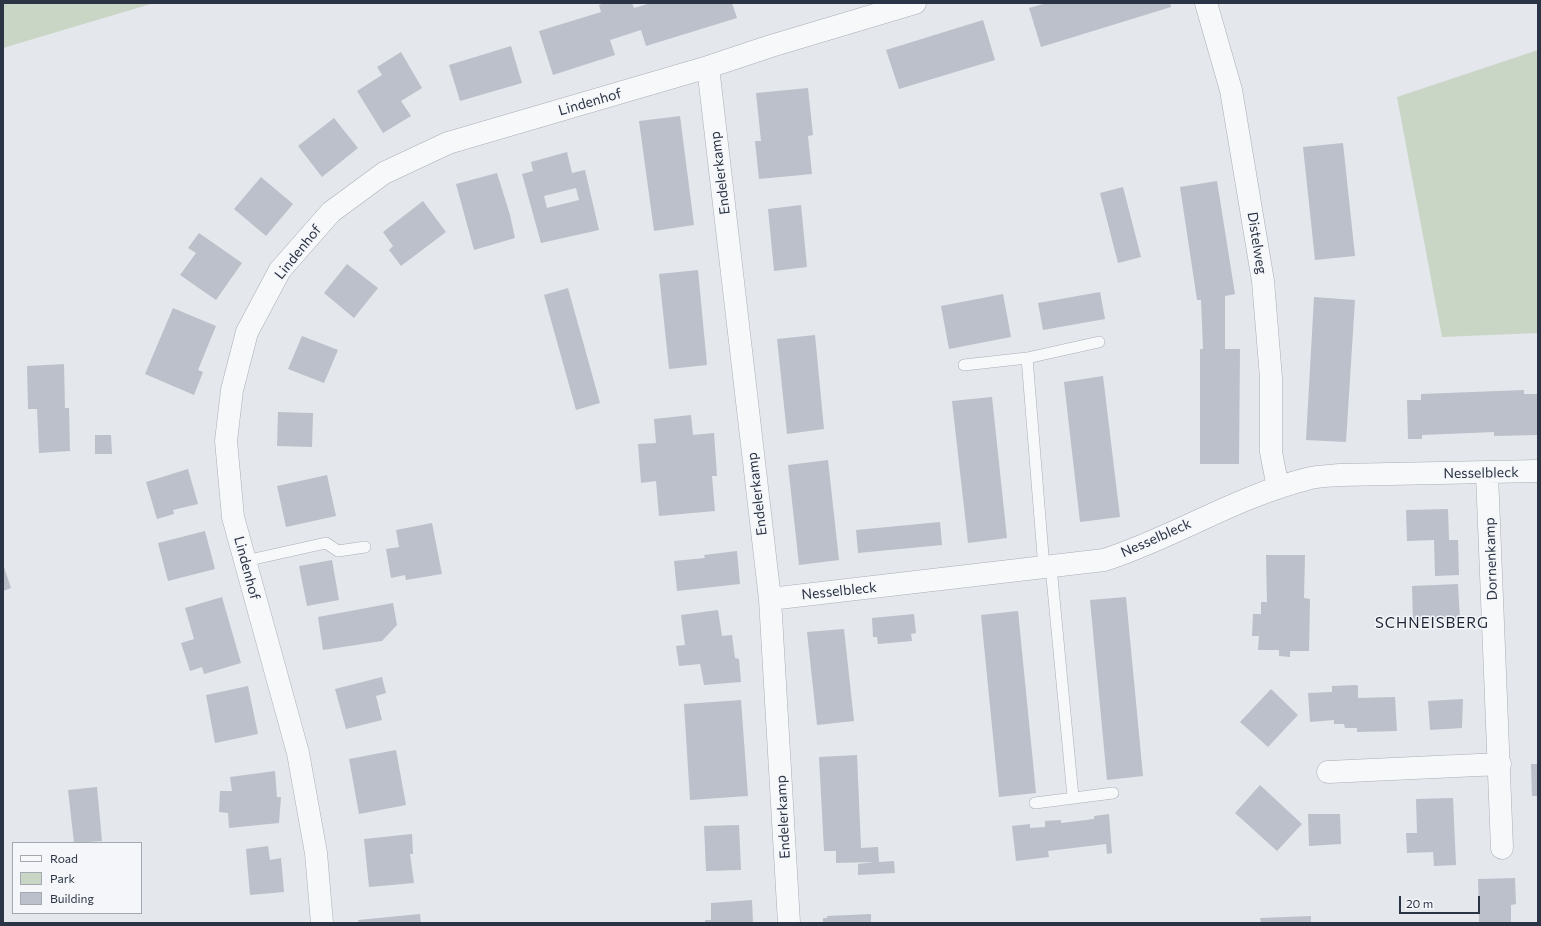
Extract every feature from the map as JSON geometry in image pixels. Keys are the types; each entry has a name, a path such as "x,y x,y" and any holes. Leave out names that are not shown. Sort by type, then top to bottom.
{"street":[{"name":"Lindenhof","path":"322,923 316,853 298,753 233,517 226,441 232,390 247,332 280,270 331,212 384,173 448,143 708,67 771,46 915,3"},
{"name":"Distelweg","path":"1206,3 1231,90 1264,281 1271,378 1271,452 1278,488"},
{"name":"Endelerkamp","path":"708,67 770,599 789,923"},
{"name":"Nesselbleck","path":"770,599 1047,568 1104,560 1128,552 1225,508 1308,478 1340,475 1487,474 1538,472"},
{"name":"Dornenkamp","path":"1487,474 1500,764 1502,848"},
{"path":"1328,772 1500,764"}],"lane":[{"path":"964,365 1027,358 1099,342"},
{"path":"1027,358 1047,568 1073,797"},
{"path":"245,561 326,543 338,551 365,546"},
{"path":"1035,802 1114,793"}],"green space":[{"path":"3,3 154,3 3,48"},
{"path":"1538,50 1538,333 1442,337 1397,97"}],"building":[{"path":"605,3 632,3 634,8 651,3 732,3 737,18 646,46 641,30 610,40 615,55 553,75 539,31 601,12 599,5"},
{"path":"1047,3 1170,3 1171,7 1041,47 1029,8"},
{"path":"983,20 995,60 899,89 886,50"},
{"path":"511,46 522,83 460,101 449,65"},
{"path":"401,52 422,88 401,101 411,116 383,133 357,91 382,75 377,67"},
{"path":"808,88 813,135 808,136 812,174 759,179 755,141 761,141 756,93"},
{"path":"680,116 694,225 654,231 639,121"},
{"path":"334,118 358,148 322,177 298,146"},
{"path":"1343,143 1355,256 1315,260 1303,147"},
{"path":"567,152 572,173 585,170 599,230 541,243 522,174 533,171 531,162","holes":["576,188 579,200 547,208 544,196"]},
{"path":"497,173 510,215 515,238 474,250 456,184"},
{"path":"261,177 293,204 266,236 234,209"},
{"path":"1217,181 1235,294 1225,296 1225,349 1240,349 1239,464 1200,464 1200,349 1203,349 1201,300 1197,300 1180,187"},
{"path":"1123,187 1141,257 1118,263 1100,193"},
{"path":"423,201 446,232 401,266 389,250 393,246 383,232"},
{"path":"801,205 807,267 774,271 768,209"},
{"path":"199,233 242,263 216,300 180,275 196,253 188,248"},
{"path":"347,264 378,288 354,318 324,293"},
{"path":"698,270 707,365 669,369 659,274"},
{"path":"568,288 600,403 576,410 544,295"},
{"path":"1100,292 1105,319 1043,330 1038,303"},
{"path":"1003,294 1011,337 949,349 941,306"},
{"path":"1314,297 1355,300 1346,442 1306,440"},
{"path":"173,308 216,326 198,370 203,372 194,395 145,374"},
{"path":"815,335 824,429 787,434 777,339"},
{"path":"302,336 338,350 324,383 288,369"},
{"path":"64,364 65,408 69,408 70,451 39,453 37,409 28,409 27,366"},
{"path":"1103,376 1120,517 1080,522 1064,382"},
{"path":"1524,390 1524,394 1538,394 1538,435 1494,436 1494,432 1422,435 1422,439 1408,439 1407,400 1421,400 1421,394"},
{"path":"992,397 1007,538 968,543 952,401"},
{"path":"278,412 313,413 312,447 277,446"},
{"path":"691,415 693,435 714,433 717,476 712,476 715,511 659,516 656,481 641,483 638,444 656,443 654,419"},
{"path":"95,435 111,435 112,454 95,454"},
{"path":"828,460 839,560 799,565 788,465"},
{"path":"188,469 198,504 173,510 174,514 157,519 146,482"},
{"path":"327,475 336,516 286,527 277,486"},
{"path":"1448,509 1449,540 1458,540 1459,575 1435,576 1434,540 1407,541 1406,510"},
{"path":"940,522 942,545 858,553 856,530"},
{"path":"432,523 442,574 406,580 405,575 391,578 386,549 399,547 396,530"},
{"path":"205,531 215,569 168,581 158,543"},
{"path":"737,551 740,584 677,591 674,561 705,558 704,555"},
{"path":"1266,555 1305,555 1304,598 1310,599 1309,651 1290,651 1290,657 1279,656 1279,650 1258,650 1259,636 1252,636 1253,614 1261,614 1261,602 1267,602"},
{"path":"332,560 339,600 307,606 299,566"},
{"path":"3,564 11,588 3,591"},
{"path":"1458,584 1460,619 1413,621 1412,586"},
{"path":"222,597 241,663 204,674 202,667 190,671 181,643 194,639 185,608"},
{"path":"1126,597 1143,776 1107,780 1090,600"},
{"path":"393,603 397,625 382,641 323,650 318,617"},
{"path":"718,610 722,636 732,635 735,658 739,659 741,682 704,685 700,664 679,666 676,646 685,645 681,615"},
{"path":"1018,611 1036,793 999,797 981,615"},
{"path":"914,614 916,633 911,634 912,641 878,644 877,637 873,637 872,618"},
{"path":"844,629 854,721 817,725 807,632"},
{"path":"382,677 386,693 376,696 382,720 346,729 335,689"},
{"path":"248,686 258,734 215,743 206,695"},
{"path":"1332,686 1358,686 1358,698 1395,697 1397,731 1357,732 1357,728 1345,728 1344,724 1334,724 1334,720 1310,722 1308,693 1332,692"},
{"path":"1271,689 1298,715 1268,747 1240,722"},
{"path":"1463,699 1462,728 1430,730 1428,701"},
{"path":"741,700 748,796 690,800 684,704"},
{"path":"396,750 406,805 359,814 349,759"},
{"path":"857,755 861,848 878,847 879,862 894,861 895,873 858,875 858,864 874,862 836,863 836,851 824,851 819,757"},
{"path":"1531,764 1538,764 1538,796 1532,796"},
{"path":"275,771 277,797 281,797 279,823 229,828 228,813 219,812 220,791 232,791 230,777"},
{"path":"1260,785 1302,824 1277,851 1235,813"},
{"path":"97,787 102,841 74,842 68,790"},
{"path":"1453,798 1456,865 1434,866 1433,852 1407,853 1406,833 1417,833 1416,799"},
{"path":"1109,814 1112,853 1107,854 1106,844 1048,851 1049,857 1016,861 1012,826 1030,824 1030,828 1045,827 1045,821 1061,820 1061,823 1094,819 1094,816"},
{"path":"1308,814 1340,814 1341,844 1309,846"},
{"path":"739,825 741,870 706,871 704,826"},
{"path":"412,834 413,854 410,854 414,883 369,887 364,839"},
{"path":"268,846 270,860 281,858 284,892 250,895 246,849"},
{"path":"1515,878 1516,904 1511,905 1511,923 1479,923 1478,879"},
{"path":"752,900 753,923 705,923 705,920 711,920 711,903"},
{"path":"420,914 421,923 359,923 358,920"},
{"path":"871,914 871,923 823,923 823,918 827,918 827,916"},
{"path":"1311,916 1311,923 1261,923 1260,918"}],"district":[{"name":"SCHNEISBERG","path":"1432,623"}]}
